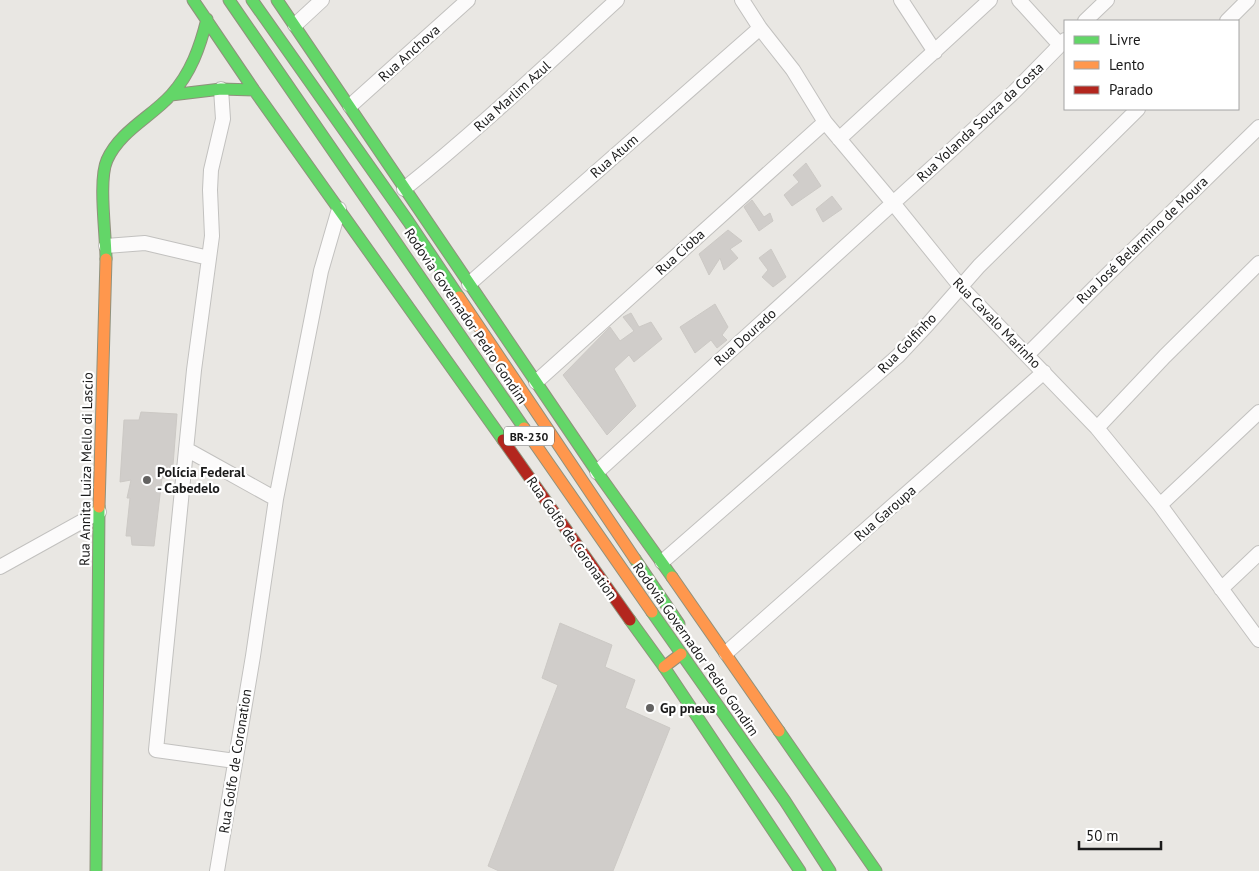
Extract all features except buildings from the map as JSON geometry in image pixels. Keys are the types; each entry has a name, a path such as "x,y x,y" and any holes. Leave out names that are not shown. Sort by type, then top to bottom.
{"main road":[{"name":"Rua Golfo de Coronation","path":"193,0 254,90 664,668 800,871"},
{"name":"Rodovia Governador Pedro Gondim","path":"229,0 578,507 785,801 830,871"},
{"name":"Rodovia Governador Pedro Gondim","path":"252,0 408,221 684,631"},
{"path":"277,0 597,472 726,653 876,871"},
{"name":"Rua Annita Luiza Mello di Lascio","path":"96,871 99,512 106,246 103,174 107,160 115,147 139,122 172,95 188,71 200,47 207,19"},
{"path":"172,95 221,89 254,90"},
{"path":"664,668 681,654"}],"street":[{"path":"295,25 322,0"},
{"name":"Rua Anchova","path":"350,106 468,0"},
{"name":"Rua Marlim Azul","path":"404,189 449,152 617,0"},
{"name":"Rua Cavalo Marinho","path":"742,0 760,28 793,70 825,122 960,286 1097,428 1160,505 1259,640"},
{"path":"901,0 934,52"},
{"path":"839,139 990,0"},
{"path":"1019,0 1063,42"},
{"path":"1086,20 1107,0"},
{"path":"1227,20 1248,0"},
{"name":"Rua Atum","path":"469,284 760,28"},
{"name":"Rua Yolanda Souza da Costa","path":"893,203 1014,92 1063,42"},
{"path":"221,89 223,119 211,170 212,231 194,370 156,750 235,761"},
{"name":"Rua Golfinho","path":"662,562 898,356 979,266 1137,110"},
{"name":"Rua Cioba","path":"536,382 825,122"},
{"name":"Rua José Belarmino de Moura","path":"1027,355 1102,279 1259,127"},
{"name":"Rua Dourado","path":"597,472 893,203"},
{"name":"Rua Golfo de Coronation","path":"217,871 253,656 276,498 321,271 339,209"},
{"path":"106,246 145,242 209,258"},
{"path":"1097,428 1165,356 1259,263"},
{"name":"Rua Garoupa","path":"726,653 1044,372"},
{"path":"1160,505 1259,412"},
{"path":"186,449 276,498"},
{"path":"0,567 99,512"},
{"path":"1221,589 1259,553"}],"traffic: fast":[{"path":"193,0 254,90 503,440"},
{"path":"229,0 524,428"},
{"path":"252,0 408,221 459,297"},
{"path":"277,0 597,472 672,577"},
{"path":"106,259 103,180 107,160 128,132 163,103 178,87 194,59 207,19"},
{"path":"171,95 221,89 254,90"},
{"path":"96,871 99,507"},
{"path":"635,559 679,624"},
{"path":"652,612 785,801 830,871"},
{"path":"630,620 664,667 800,871"},
{"path":"779,731 876,871"}],"traffic: slow":[{"path":"99,507 106,259"},
{"path":"459,297 635,559"},
{"path":"524,428 652,612"},
{"path":"672,577 779,731"},
{"path":"664,667 681,654"}],"traffic: jam":[{"path":"503,440 630,620"}],"place":[{"name":"Polícia Federal - Cabedelo","path":"147,480"},
{"name":"Gp pneus","path":"650,708"}]}
